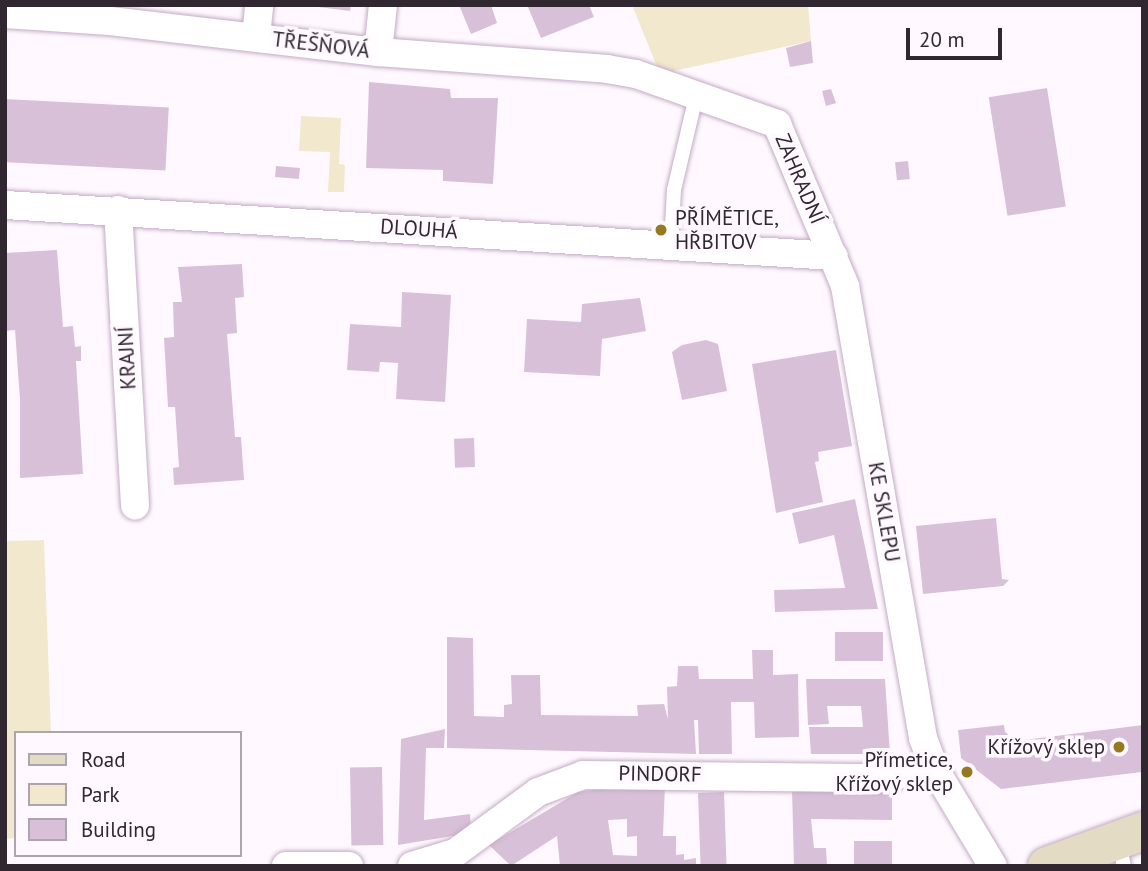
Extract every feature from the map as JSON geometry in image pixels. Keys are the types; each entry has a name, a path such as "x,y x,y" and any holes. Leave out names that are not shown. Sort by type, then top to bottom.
{"main road":[{"path":"1047,866 1128,845"}],"street":[{"path":"256,36 259,5"},
{"path":"378,52 383,5"},
{"name":"TŘEŠŇOVÁ","path":"5,15 110,13 378,52 636,74"},
{"name":"ZAHRADNÍ","path":"636,74 777,124 833,256"},
{"name":"DLOUHÁ","path":"5,205 833,256"},
{"name":"KRAJNÍ","path":"118,210 135,506"},
{"name":"KE SKLEPU","path":"833,256 845,286 923,738 934,768 993,866"},
{"name":"PINDORF","path":"412,866 455,853 538,792 583,775 883,778 934,768"},
{"path":"286,866 349,866"}],"lane":[{"path":"671,245 674,190 696,96"}],"green space":[{"path":"632,5 808,5 811,41 660,74"},
{"path":"301,116 341,118 339,164 345,165 344,192 328,192 330,152 299,151"},
{"path":"44,540 51,731 14,731 14,838 5,839 5,541"}],"building":[{"path":"302,5 351,5 350,11"},
{"path":"459,5 491,5 497,23 471,34"},
{"path":"527,5 589,5 594,17 541,38"},
{"path":"811,41 813,63 790,67 786,48"},
{"path":"369,82 450,89 451,98 498,98 493,184 443,181 443,170 366,168"},
{"path":"1047,88 1066,207 1007,216 989,97"},
{"path":"831,89 836,103 826,106 822,91"},
{"path":"5,99 169,108 165,170 5,162"},
{"path":"908,161 910,179 897,180 895,162"},
{"path":"276,166 300,168 299,179 275,177"},
{"path":"57,250 63,327 73,326 75,347 81,346 81,361 76,361 83,474 20,478 20,400 15,330 5,331 5,253"},
{"path":"242,264 244,297 235,298 237,333 227,334 235,437 241,437 244,480 174,485 173,468 179,467 175,407 168,407 164,338 174,337 173,302 182,302 178,267"},
{"path":"402,292 451,295 445,402 396,399 398,363 380,362 379,372 347,370 350,324 401,327"},
{"path":"640,298 646,331 602,339 600,376 524,372 527,319 581,322 582,304"},
{"path":"706,340 718,344 727,391 682,400 672,352 682,345"},
{"path":"836,350 852,446 818,452 819,461 815,462 823,502 776,513 752,364"},
{"path":"474,438 475,467 455,468 454,439"},
{"path":"855,499 878,609 775,612 774,590 845,588 834,535 799,544 792,513"},
{"path":"996,518 1002,579 1009,580 1003,586 923,594 916,526"},
{"path":"835,632 883,632 883,661 835,661"},
{"path":"447,637 473,638 474,716 504,717 504,705 512,704 511,675 540,675 541,715 638,716 637,705 664,704 668,719 667,687 677,686 678,666 698,666 699,679 753,679 752,650 773,650 773,675 798,674 799,737 755,738 754,702 731,702 732,754 699,754 698,720 694,720 696,754 447,748"},
{"path":"806,679 885,679 890,754 811,754 809,727 863,727 861,706 827,706 829,724 808,725"},
{"path":"1004,725 1005,732 1016,741 1143,725 1142,772 1001,789 961,758 958,730"},
{"path":"445,729 444,748 426,748 424,820 470,814 471,833 398,845 401,739"},
{"path":"382,767 383,845 351,846 350,768"},
{"path":"640,783 665,784 663,836 676,836 676,855 684,854 684,860 696,858 696,866 560,866 557,836 511,866 489,845 578,792","holes":["627,819 627,837 637,836 637,856 613,855 608,820"]},
{"path":"792,790 892,790 892,820 811,819 814,848 826,848 827,866 794,866"},
{"path":"724,792 727,866 701,866 698,793"},
{"path":"854,841 892,841 892,866 854,866"}],"place":[{"name":"PŘÍMĚTICE, HŘBITOV","path":"661,230"},
{"name":"Křížový sklep","path":"1119,747"},
{"name":"Přímetice, Křížový sklep","path":"967,772"}]}
